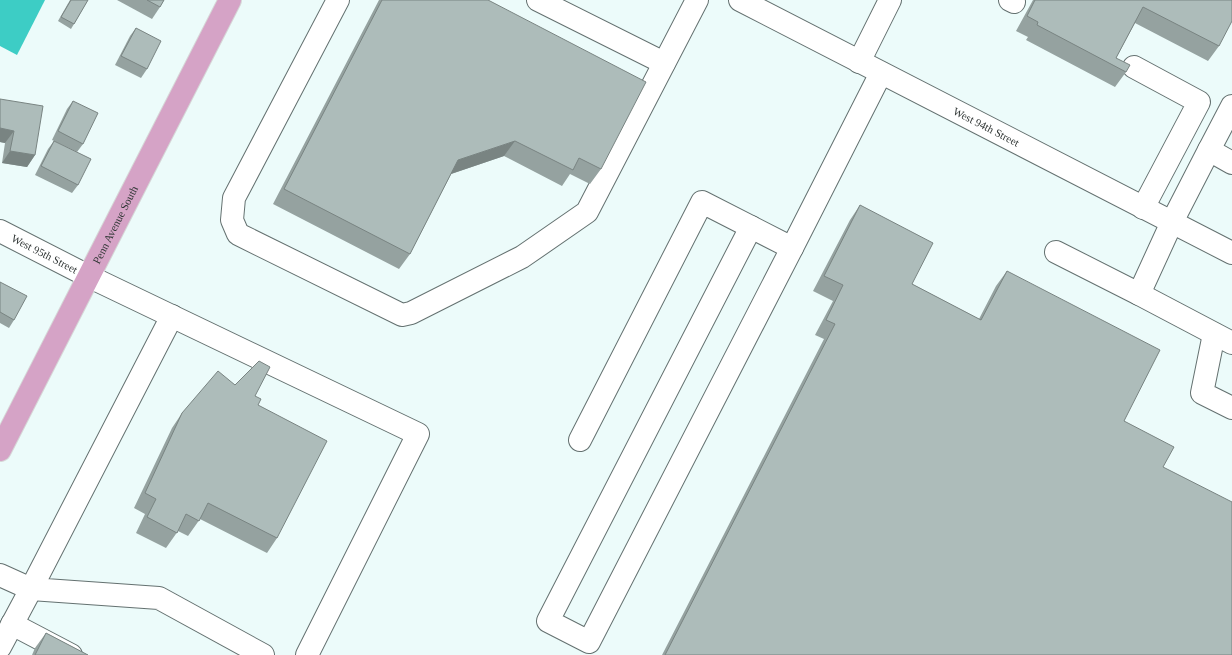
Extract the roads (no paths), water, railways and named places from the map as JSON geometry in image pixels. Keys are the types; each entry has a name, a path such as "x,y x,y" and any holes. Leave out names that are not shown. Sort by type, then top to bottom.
{"main road":[{"name":"Penn Avenue South","path":"0,450 230,0"}],"street":[{"path":"338,0 234,198 232,220 238,234 402,315 411,312 522,257 587,212 697,0"},
{"path":"538,0 664,63"},
{"name":"West 94th Street","path":"740,0 770,7 860,62 1232,253"},
{"path":"860,62 890,0"},
{"path":"1134,67 1199,102 1143,208"},
{"path":"751,227 548,621 589,642 881,73"},
{"path":"1139,294 1172,222 1232,106"},
{"path":"1209,150 1232,163"},
{"path":"580,440 702,202 792,248"},
{"name":"West 95th Street","path":"0,231 88,276 418,434 307,655"},
{"path":"1056,252 1223,338 1202,393 1232,408"},
{"path":"0,647 172,316"},
{"path":"0,575 31,589 159,598 262,655"},
{"path":"12,624 71,655"}]}
